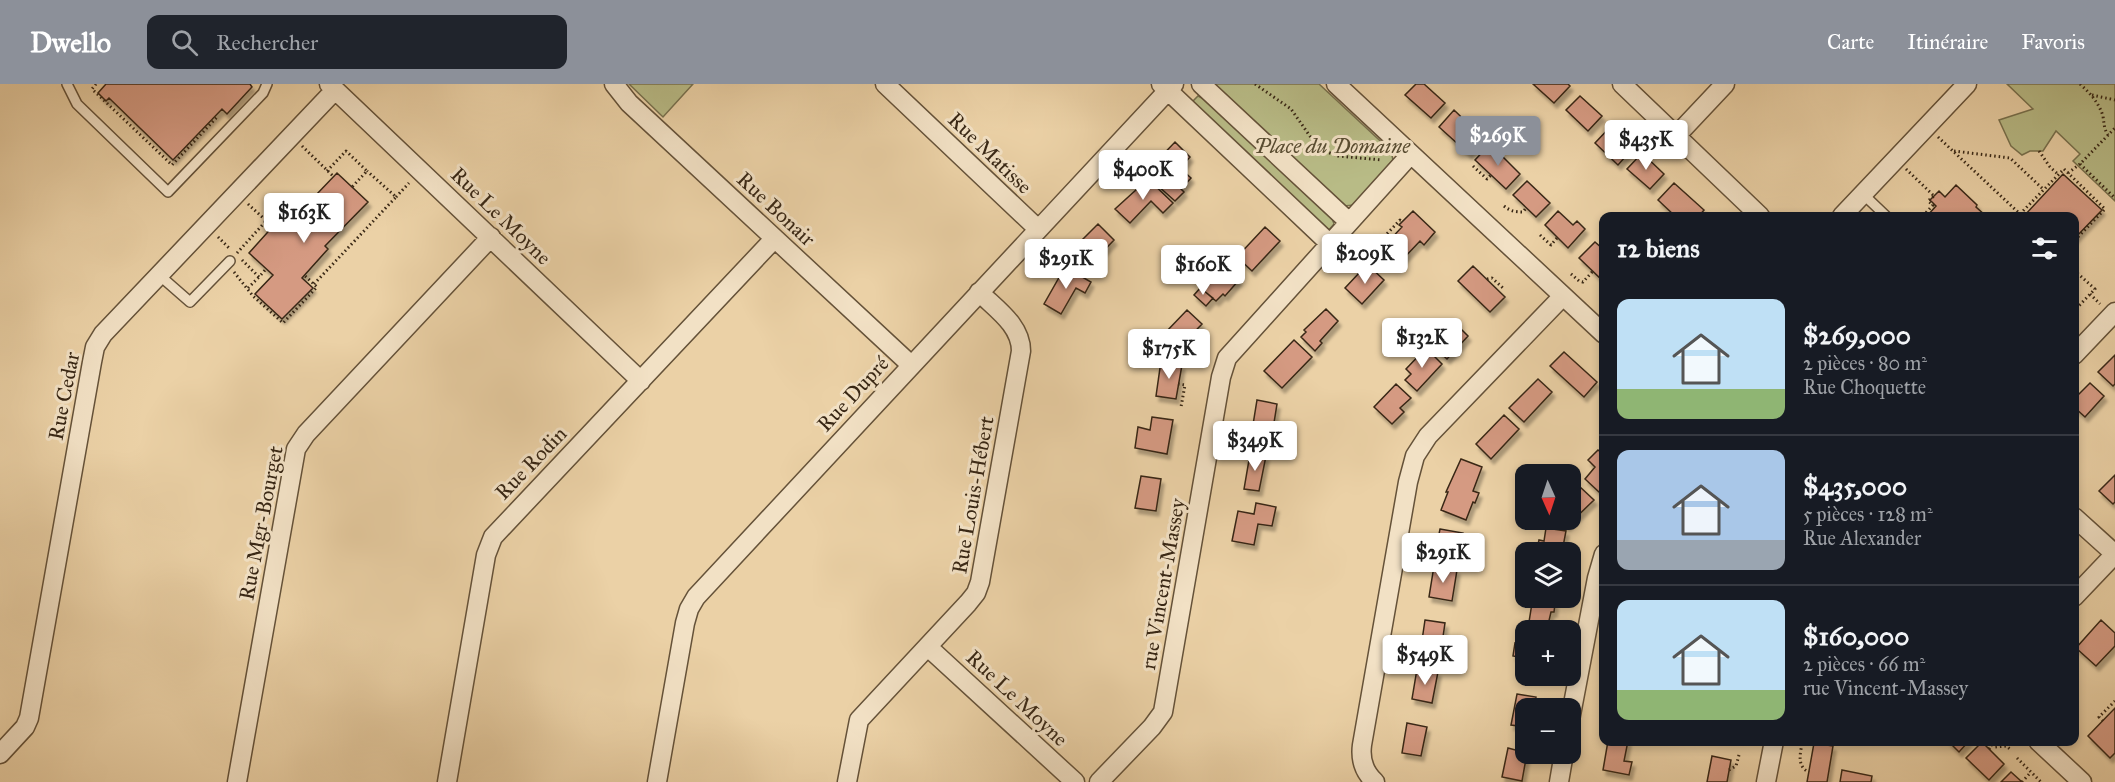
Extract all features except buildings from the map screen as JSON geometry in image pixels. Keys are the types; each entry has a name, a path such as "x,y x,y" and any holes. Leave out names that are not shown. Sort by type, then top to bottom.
{"street":[{"name":"Rue Bonair","path":"614,84 629,103 911,365"},
{"name":"Rue Matisse","path":"885,84 1038,229"},
{"path":"1201,84 1348,222"},
{"path":"1336,84 1599,329"},
{"path":"1622,84 1757,212"},
{"path":"1677,135 1725,84"},
{"path":"1846,212 1967,84"},
{"name":"Rue Dupré","path":"657,782 685,623 692,603 1168,86"},
{"path":"1168,86 1329,243"},
{"name":"Rue Le Moyne","path":"332,87 641,381"},
{"name":"Rue Cedar","path":"0,754 25,727 29,718 95,347 103,334 332,87"},
{"name":"rue Vincent-Massey","path":"1099,782 1152,727 1163,712 1225,362 1234,349 1411,154"},
{"name":"Rue Mgr-Bourget","path":"237,782 296,449 306,434 491,237"},
{"name":"Rue Rodin","path":"447,782 490,543 500,527 774,239"},
{"name":"Rue Louis-Hébert","path":"847,782 859,720 972,598 980,582 1021,345 1016,331 979,292"},
{"path":"1375,782 1365,768 1362,745 1412,463 1428,436 1563,296"},
{"path":"2079,348 2108,308"},
{"path":"2079,522 2115,554 2079,592"},
{"path":"1574,698 1599,569"},
{"name":"Rue Le Moyne","path":"928,647 1075,782"},
{"path":"1767,782 1773,746"},
{"path":"2043,746 2082,782"},
{"path":"1559,782 1562,764"}],"lane":[{"path":"67,84 81,109 168,192 263,93 267,84"},
{"path":"1863,194 1882,212"},
{"path":"158,274 190,302 233,257"}],"path":[{"path":"96,84 92,89 172,165 218,116"},
{"path":"1255,84 1291,110 1318,148 1338,156 1386,160"},
{"path":"2080,84 2092,95 2102,113 2108,135"},
{"path":"2092,95 2115,100"},
{"path":"2068,173 2115,128"},
{"path":"1936,135 2016,212"},
{"path":"299,144 333,176"},
{"path":"1952,150 2010,158 2044,190"},
{"path":"327,171 346,151 396,197"},
{"path":"2039,151 2058,175"},
{"path":"2080,164 2115,198"},
{"path":"1473,166 1487,179 1491,175"},
{"path":"1906,168 1934,195 1928,201 1933,206 1927,212"},
{"path":"2022,212 2064,169 2105,209 2079,236"},
{"path":"352,187 367,171"},
{"path":"314,284 412,180"},
{"path":"245,201 273,227"},
{"path":"1504,206 1517,212 1523,212 1526,208"},
{"path":"1384,237 1400,220 1402,222"},
{"path":"233,257 266,221"},
{"path":"1540,235 1551,245 1557,238"},
{"path":"1572,274 1583,282 1593,271"},
{"path":"242,279 253,296 283,323 318,287 304,275"},
{"path":"2079,275 2095,289 2079,306"},
{"path":"248,288 259,277"},
{"path":"1487,279 1492,278 1504,289"},
{"path":"2090,294 2108,308"},
{"path":"1179,384 1185,385 1181,407"},
{"path":"2103,721 2099,717 2115,701"},
{"path":"1802,746 1800,762 1805,771 1809,772"},
{"path":"2006,746 2010,749"},
{"path":"1729,770 1736,766 1739,755"},
{"path":"2017,758 2041,782"},
{"path":"2022,782 2031,772"}],"green space":[{"path":"629,84 693,84 663,117"},
{"name":"Place du Domaine","path":"1213,84 1319,84 1391,151 1393,160 1354,205 1344,206"},
{"path":"2007,84 2115,84 2115,201 2073,161 2080,154 2056,131 2043,151 2030,151 2022,155 2011,146 1999,120 2033,109"},
{"path":"1198,96 1204,99 1332,218 1334,224 1328,231 1192,102"}]}
